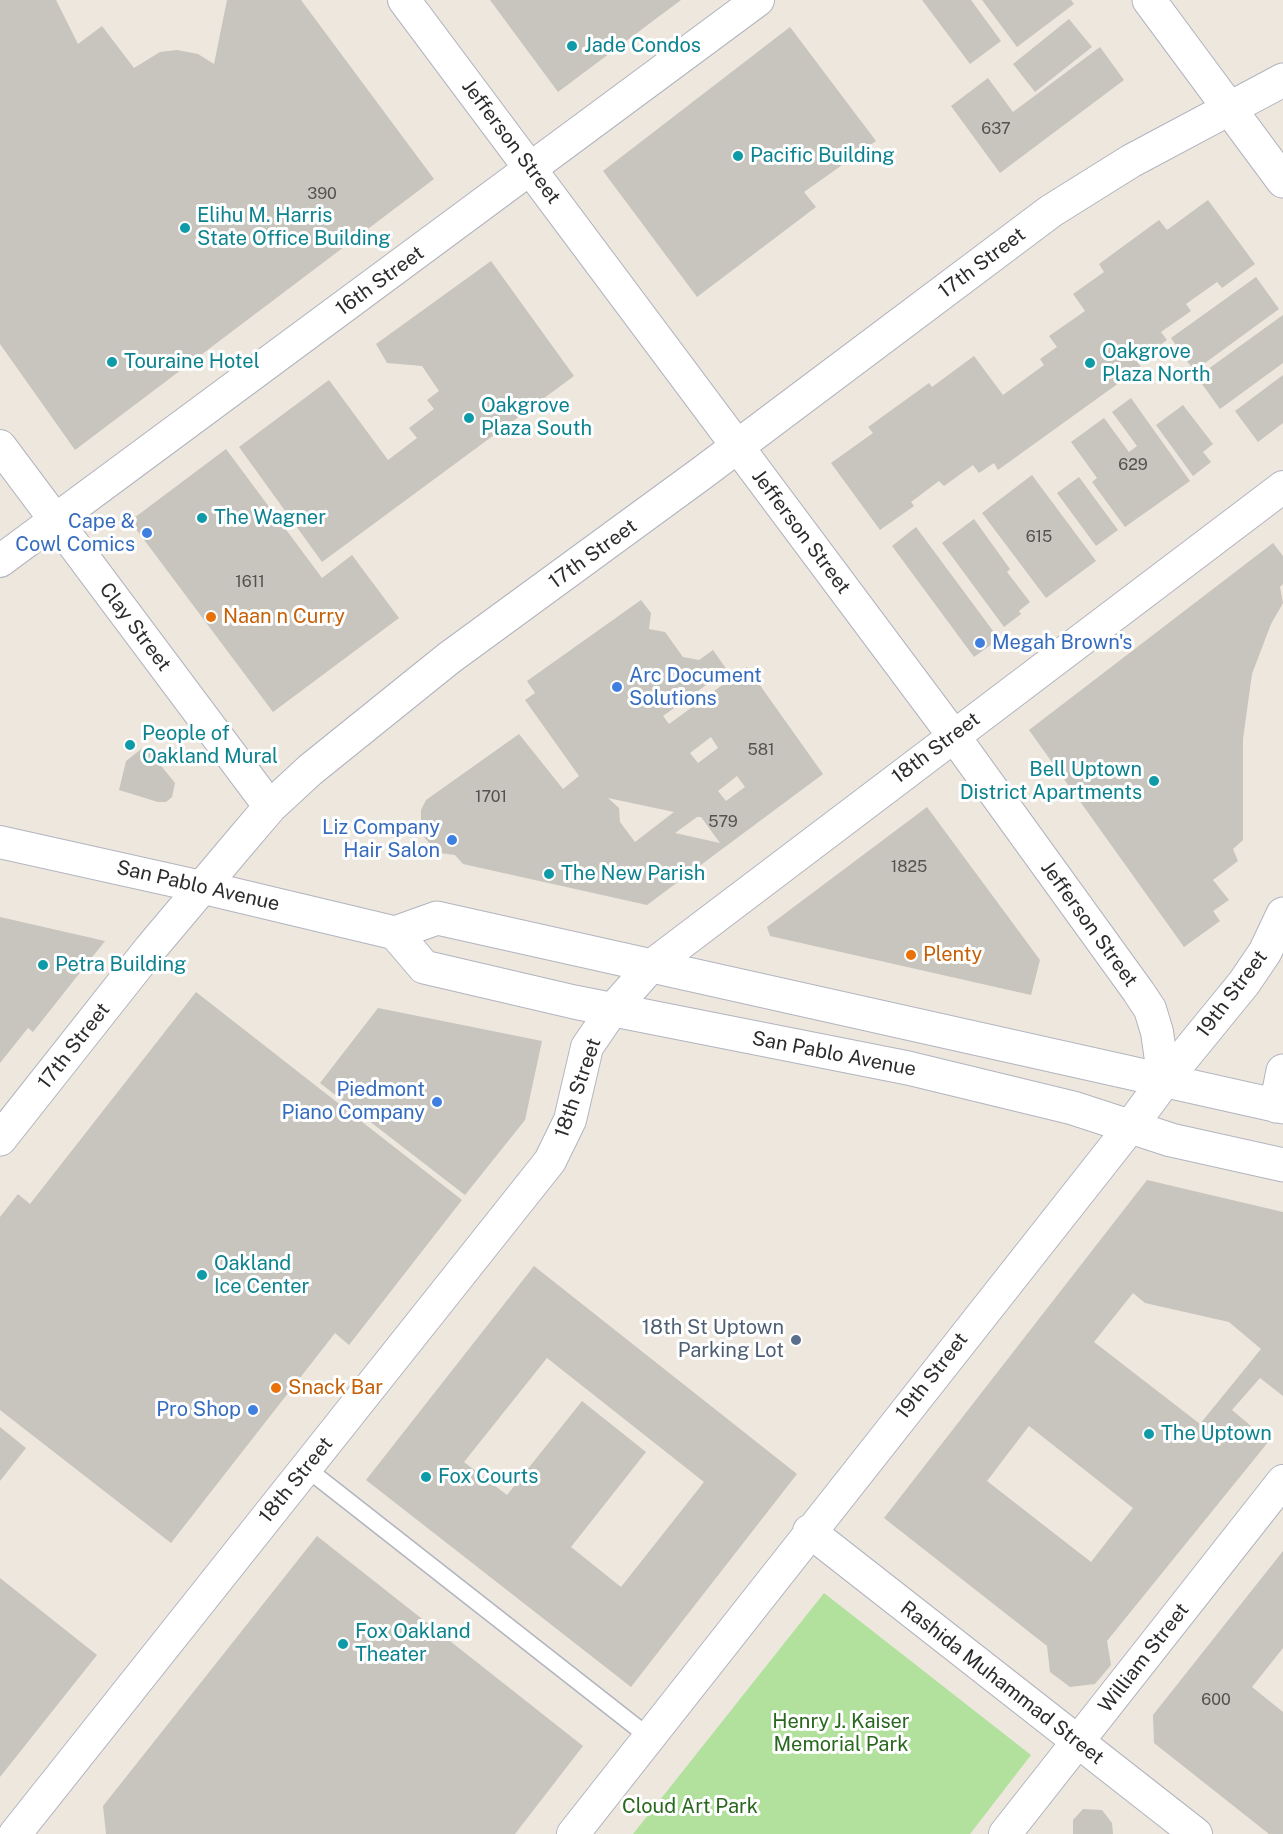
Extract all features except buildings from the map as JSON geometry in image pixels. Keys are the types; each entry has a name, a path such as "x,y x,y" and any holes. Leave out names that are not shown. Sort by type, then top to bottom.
{"main road":[{"path":"1149,0 1283,182"},
{"name":"17th Street","path":"0,1139 270,807 310,770 449,658 1051,211 1091,184 1283,80"},
{"name":"San Pablo Avenue","path":"202,888 395,933 424,968 613,1009 908,1068 1073,1108 1171,1140 1283,1165"},
{"name":"19th Street","path":"1131,1126 1164,1081 1244,983 1265,952 1283,914"},
{"path":"395,933 437,918 1279,1107 1283,1071"}],"street":[{"name":"Jefferson Street","path":"404,0 953,735 1149,1009 1157,1032 1164,1081"},
{"name":"16th Street","path":"0,561 758,0"},
{"name":"Clay Street","path":"0,447 270,807"},
{"name":"18th Street","path":"15,1834 549,1161 570,1120 587,1047 613,1009 651,966 1283,487"},
{"name":"San Pablo Avenue","path":"0,842 202,888"},
{"name":"19th Street","path":"573,1834 809,1531 1131,1126"},
{"name":"William Street","path":"1005,1834 1283,1481"},
{"name":"Rashida Muhammad Street","path":"809,1531 1196,1834"}],"lane":[{"path":"306,1468 649,1737"}],"green space":[{"name":"Henry J. Kaiser Memorial Park","path":"824,1593 1031,1755 970,1834 633,1834"}],"place":[{"name":"Jade Condos","path":"572,46"},
{"name":"Pacific Building","path":"738,156"},
{"name":"Elihu M. Harris State Office Building","path":"185,228"},
{"name":"Touraine Hotel","path":"112,362"},
{"name":"Oakgrove Plaza North","path":"1090,363"},
{"name":"Oakgrove Plaza South","path":"469,418"},
{"name":"The Wagner","path":"202,518"},
{"name":"Cape & Cowl Comics","path":"147,533"},
{"name":"Naan n Curry","path":"211,617"},
{"name":"Megah Brown's","path":"980,643"},
{"name":"Arc Document Solutions","path":"617,687"},
{"name":"People of Oakland Mural","path":"130,745"},
{"name":"Bell Uptown District Apartments","path":"1154,781"},
{"name":"Liz Company Hair Salon","path":"452,840"},
{"name":"The New Parish","path":"549,874"},
{"name":"Plenty","path":"911,955"},
{"name":"Petra Building","path":"43,965"},
{"name":"Piedmont Piano Company","path":"437,1102"},
{"name":"Oakland Ice Center","path":"202,1275"},
{"name":"18th St Uptown Parking Lot","path":"796,1340"},
{"name":"Snack Bar","path":"276,1388"},
{"name":"Pro Shop","path":"253,1410"},
{"name":"The Uptown","path":"1149,1434"},
{"name":"Fox Courts","path":"426,1477"},
{"name":"Fox Oakland Theater","path":"343,1644"}],"park label":[{"name":"Cloud Art Park","path":"690,1807"}]}
